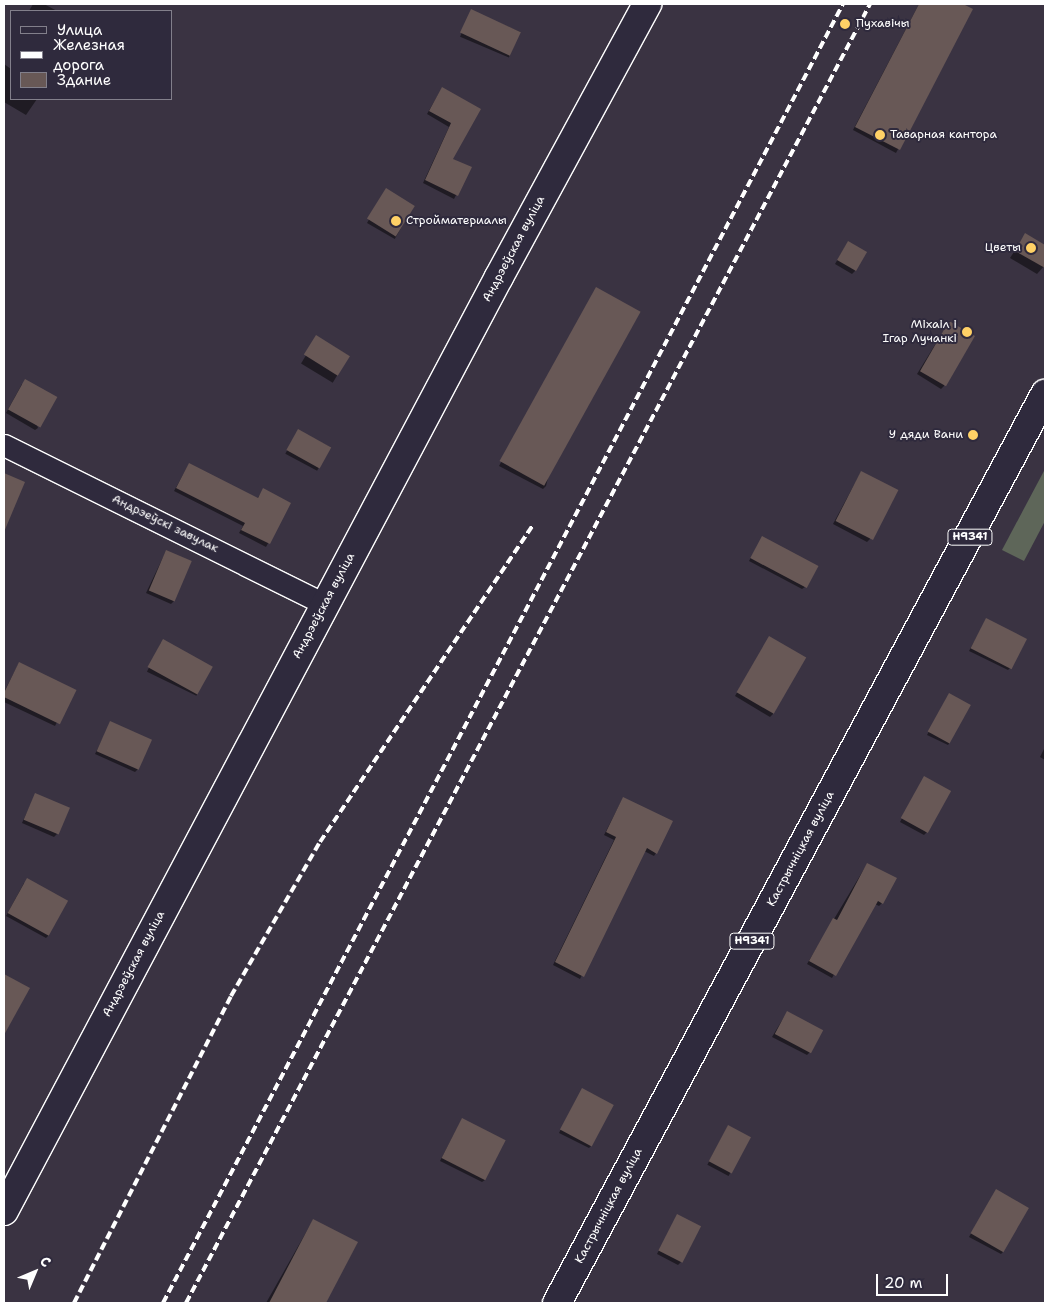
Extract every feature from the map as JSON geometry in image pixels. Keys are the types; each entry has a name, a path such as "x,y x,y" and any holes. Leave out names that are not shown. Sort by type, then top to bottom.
{"main road":[{"name":"Андрэеўская вуліца","path":"4,1211 325,604 647,4"},
{"name":"Кастрычніцкая вуліца","path":"557,1303 1045,394"}],"street":[{"name":"Андрэеўскі завулак","path":"4,445 325,604"}],"green space":[{"path":"1045,469 1045,521 1024,561 1002,550"}],"building":[{"name":"Пухавічы","path":"919,4 963,4 973,9 900,150 855,127"},
{"path":"471,9 521,32 510,56 460,33"},
{"path":"442,87 481,109 453,159 472,167 458,196 425,180 451,123 429,111"},
{"path":"386,188 415,206 396,237 367,219"},
{"name":"Цветы","path":"1025,233 1045,245 1045,268 1015,251"},
{"path":"848,241 867,252 856,271 837,260"},
{"path":"596,287 641,312 544,486 500,461"},
{"path":"949,321 975,336 946,386 920,371"},
{"path":"316,335 350,356 338,376 304,355"},
{"path":"25,379 57,397 40,428 8,410"},
{"path":"298,429 331,447 320,468 286,450"},
{"path":"189,463 258,498 263,488 291,503 270,544 241,530 245,523 176,488"},
{"path":"861,471 898,490 873,540 836,521"},
{"path":"4,473 25,482 4,532"},
{"path":"762,536 819,566 807,588 750,558"},
{"path":"166,550 192,561 175,601 149,591"},
{"path":"986,618 1027,639 1012,669 971,648"},
{"path":"769,636 806,658 774,714 736,692"},
{"path":"163,639 213,667 197,695 147,667"},
{"path":"19,662 77,690 60,724 4,697 4,693"},
{"path":"949,693 971,705 950,744 928,731"},
{"path":"110,721 152,740 139,770 97,751"},
{"path":"924,776 951,791 928,833 901,818"},
{"path":"35,793 70,808 59,835 24,820"},
{"path":"623,797 673,821 657,854 647,848 584,977 555,962 616,837 606,832"},
{"path":"867,863 897,878 883,904 878,901 836,976 809,961 833,918 837,920"},
{"path":"27,878 68,901 49,936 8,913"},
{"path":"4,974 30,988 4,1035"},
{"path":"787,1011 823,1030 811,1053 775,1034"},
{"path":"582,1088 614,1105 592,1146 560,1129"},
{"path":"462,1118 506,1140 485,1180 442,1158"},
{"path":"728,1125 751,1137 732,1173 709,1161"},
{"path":"996,1189 1029,1208 1003,1252 970,1233"},
{"path":"677,1214 701,1226 682,1263 658,1251"},
{"path":"313,1219 358,1242 326,1303 269,1303"}],"railway":[{"path":"163,1303 843,4"},
{"path":"186,1303 870,4"},
{"path":"74,1303 231,996 320,842 533,525"}],"place":[{"name":"Пухавічы","path":"845,24"},
{"name":"Таварная кантора","path":"880,135"},
{"name":"Стройматериалы","path":"396,221"},
{"name":"Цветы","path":"1031,248"},
{"name":"Міхаіл і Ігар Лучанкі","path":"967,332"},
{"name":"У дяди Вани","path":"973,435"}]}
